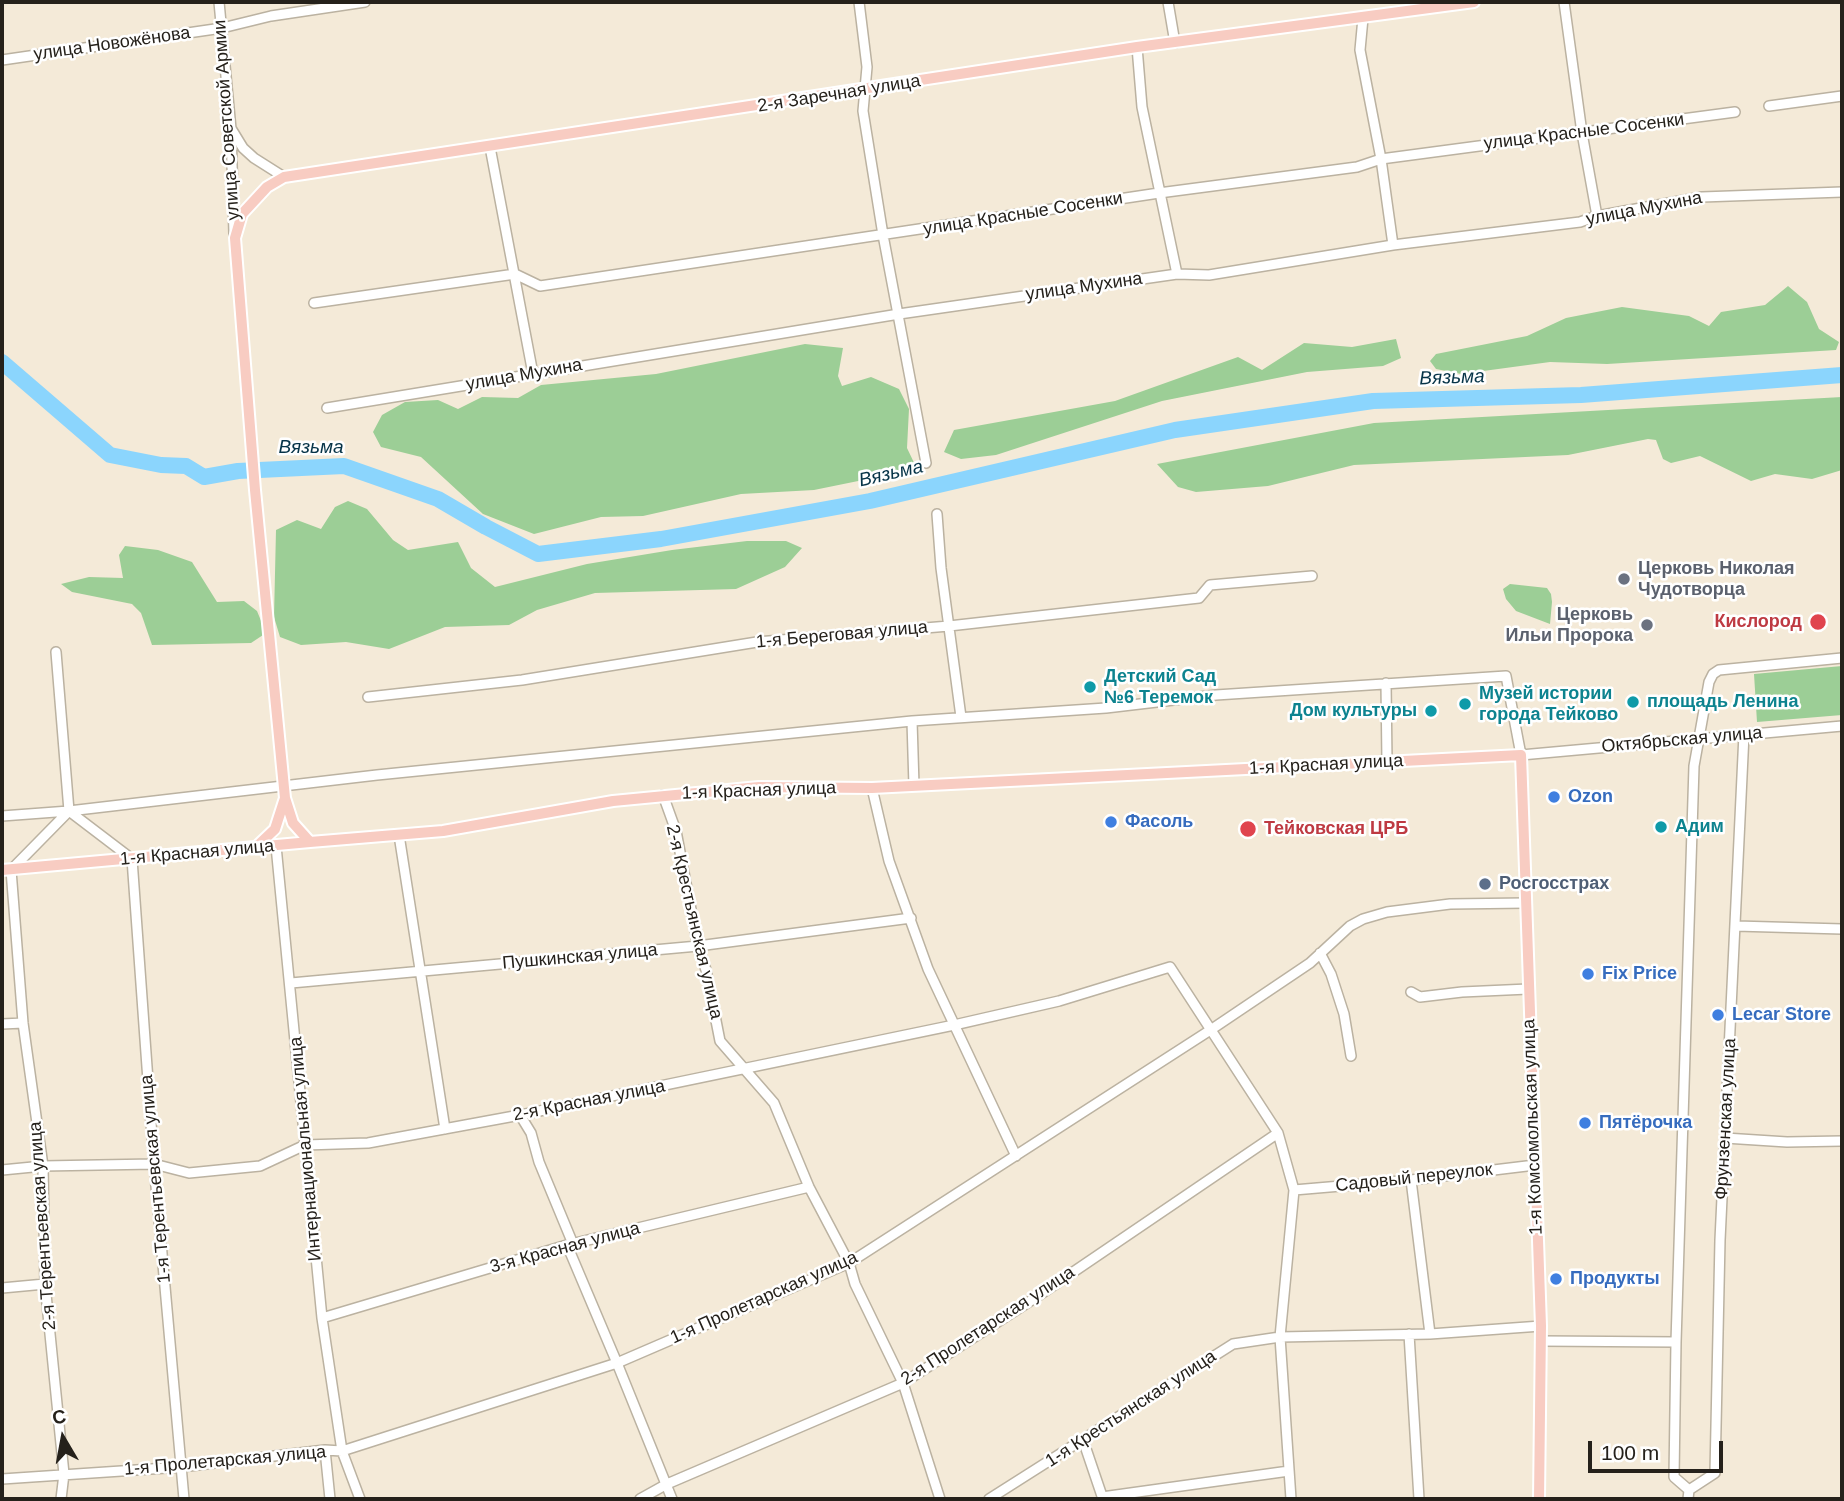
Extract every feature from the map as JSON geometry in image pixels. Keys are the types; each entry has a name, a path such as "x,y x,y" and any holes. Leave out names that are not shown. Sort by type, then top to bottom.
{"main road":[{"name":"2-я Заречная улица","path":"234,237 242,214 267,187 284,177 1137,47 1363,18 1427,5 1474,2"},
{"path":"234,237 284,792 293,823 310,842"},
{"name":"1-я Красная улица","path":"6,870 443,831 613,801 759,787 872,788 1521,755"},
{"name":"1-я Комсомольская улица","path":"1521,755 1541,1326 1539,1499"},
{"path":"255,848 275,829 284,792"}],"street":[{"name":"улица Советской Армии","path":"219,2 231,129 234,237"},
{"name":"улица Новожёнова","path":"2,60 222,28 271,16 365,2"},
{"path":"859,2 867,66 863,111 883,235 926,463"},
{"path":"1168,2 1175,43"},
{"path":"1564,2 1581,133 1597,215"},
{"path":"1363,18 1360,50 1394,245"},
{"path":"1137,47 1142,107 1177,274"},
{"path":"1769,106 1842,96"},
{"name":"улица Красные Сосенки","path":"314,303 515,274 540,286 1159,193 1357,167 1381,159 1735,112"},
{"path":"231,129 243,148 254,158 284,177"},
{"path":"490,147 533,374"},
{"name":"улица Мухина","path":"327,408 899,314 1177,274 1209,275 1394,245 1580,222 1597,215 1702,197 1842,192"},
{"path":"937,514 961,717"},
{"name":"1-я Береговая улица","path":"368,697 522,680 757,642 949,626 1199,598 1210,585 1312,576"},
{"path":"56,652 69,811 132,859"},
{"path":"1699,740 1709,682 1719,670 1842,658"},
{"path":"2,816 284,792 377,775 912,721 1106,708 1216,695 1506,676 1521,755"},
{"path":"1386,683 1387,762"},
{"path":"912,721 914,786"},
{"name":"Октябрьская улица","path":"1521,755 1842,726"},
{"name":"Фрунзенская улица","path":"1699,740 1694,766 1674,1478 1689,1494 1715,1473 1720,1240 1737,926 1744,734"},
{"path":"872,788 890,861 928,969 1016,1156"},
{"name":"2-я Крестьянская улица","path":"663,795 676,831 720,1041 774,1102 809,1186 849,1263 855,1284 903,1383 940,1499"},
{"path":"6,870 69,811"},
{"path":"399,835 445,1129"},
{"name":"Интернациональная улица","path":"276,846 322,1318 342,1451"},
{"name":"1-я Терентьевская улица","path":"132,859 154,1164 184,1499"},
{"name":"2-я Терентьевская улица","path":"6,870 23,1023 43,1166 45,1284 64,1474 61,1499"},
{"name":"1-я Пролетарская улица","path":"2,1479 181,1467 325,1450 342,1451 617,1363 849,1263 1212,1029 1310,963 1350,926 1363,919 1387,912 1450,904 1525,903"},
{"name":"Пушкинская улица","path":"291,983 698,946 911,918"},
{"path":"1737,926 1842,929"},
{"path":"1320,953 1331,974 1344,1014 1351,1056"},
{"name":"2-я Красная улица","path":"2,1170 43,1166 154,1164 190,1173 260,1166 305,1145 368,1143 744,1070 1059,1001 1170,967 1212,1029"},
{"path":"1411,992 1420,997 1528,989"},
{"path":"2,1024 23,1023"},
{"path":"1212,1029 1278,1133 1294,1190 1280,1337 1291,1499"},
{"path":"520,1115 531,1133 570,1245 672,1499"},
{"name":"2-я Пролетарская улица","path":"640,1499 667,1484 903,1383 1035,1298 1278,1133"},
{"path":"1725,1138 1787,1142 1842,1141"},
{"name":"Садовый переулок","path":"1294,1190 1411,1180 1535,1165"},
{"path":"1411,1180 1430,1334"},
{"name":"3-я Красная улица","path":"322,1318 570,1245 809,1186"},
{"path":"2,1288 45,1284"},
{"name":"1-я Крестьянская улица","path":"989,1499 1233,1344 1280,1337 1430,1334 1541,1326"},
{"path":"1409,1334 1419,1499"},
{"path":"1541,1341 1676,1342"},
{"path":"1083,1440 1103,1498 1289,1471"},
{"path":"325,1450 330,1499"},
{"path":"342,1451 360,1499"}],"green space":[{"path":"1788,286 1807,302 1819,329 1839,342 1836,350 1607,364 1550,362 1461,374 1436,369 1430,361 1436,354 1527,336 1566,318 1622,307 1689,316 1709,326 1721,312 1765,305"},
{"path":"1396,339 1401,358 1383,366 1307,372 1162,401 996,455 961,459 944,452 954,430 1115,401 1238,357 1262,370 1304,343 1352,347"},
{"path":"805,344 843,348 838,376 842,386 871,377 899,389 909,409 907,448 917,469 814,490 741,494 643,516 601,517 534,534 483,514 421,457 381,447 373,432 382,415 405,402 438,400 458,409 482,397 518,398 541,385 656,374"},
{"path":"1842,397 1842,470 1812,479 1775,474 1751,481 1700,456 1671,463 1663,459 1656,440 1648,439 1568,455 1354,465 1268,486 1196,492 1178,487 1157,464 1374,423"},
{"path":"348,501 367,509 393,540 408,550 458,542 471,568 495,587 587,564 672,550 747,541 786,541 802,548 785,567 736,589 595,593 537,610 509,625 445,627 389,649 346,642 301,645 280,637 274,617 276,530 297,520 321,529 335,507"},
{"path":"125,546 158,550 192,562 217,602 244,601 257,611 266,633 251,643 152,645 141,613 132,604 72,592 61,584 89,577 123,578 119,555"},
{"path":"1510,584 1547,588 1552,602 1550,624 1516,611 1506,599 1503,589"},
{"path":"1842,666 1842,715 1757,722 1754,674"}],"waterway":[{"name":"Вязьма","path":"2,362 110,455 161,465 186,466 204,477 238,471 344,466 438,499 538,554 661,539 870,501 1175,430 1373,401 1581,395 1842,375"}],"place":[{"name":"Церковь Николая Чудотворца","path":"1624,579"},
{"name":"Кислород","path":"1818,622"},
{"name":"Церковь Ильи Пророка","path":"1647,625"},
{"name":"Детский Сад №6 Теремок","path":"1090,687"},
{"name":"площадь Ленина","path":"1633,702"},
{"name":"Музей истории города Тейково","path":"1465,704"},
{"name":"Дом культуры","path":"1431,711"},
{"name":"Ozon","path":"1554,797"},
{"name":"Фасоль","path":"1111,822"},
{"name":"Адим","path":"1661,827"},
{"name":"Тейковская ЦРБ","path":"1248,829"},
{"name":"Росгосстрах","path":"1485,884"},
{"name":"Fix Price","path":"1588,974"},
{"name":"Lecar Store","path":"1718,1015"},
{"name":"Пятёрочка","path":"1585,1123"},
{"name":"Продукты","path":"1556,1279"}]}
